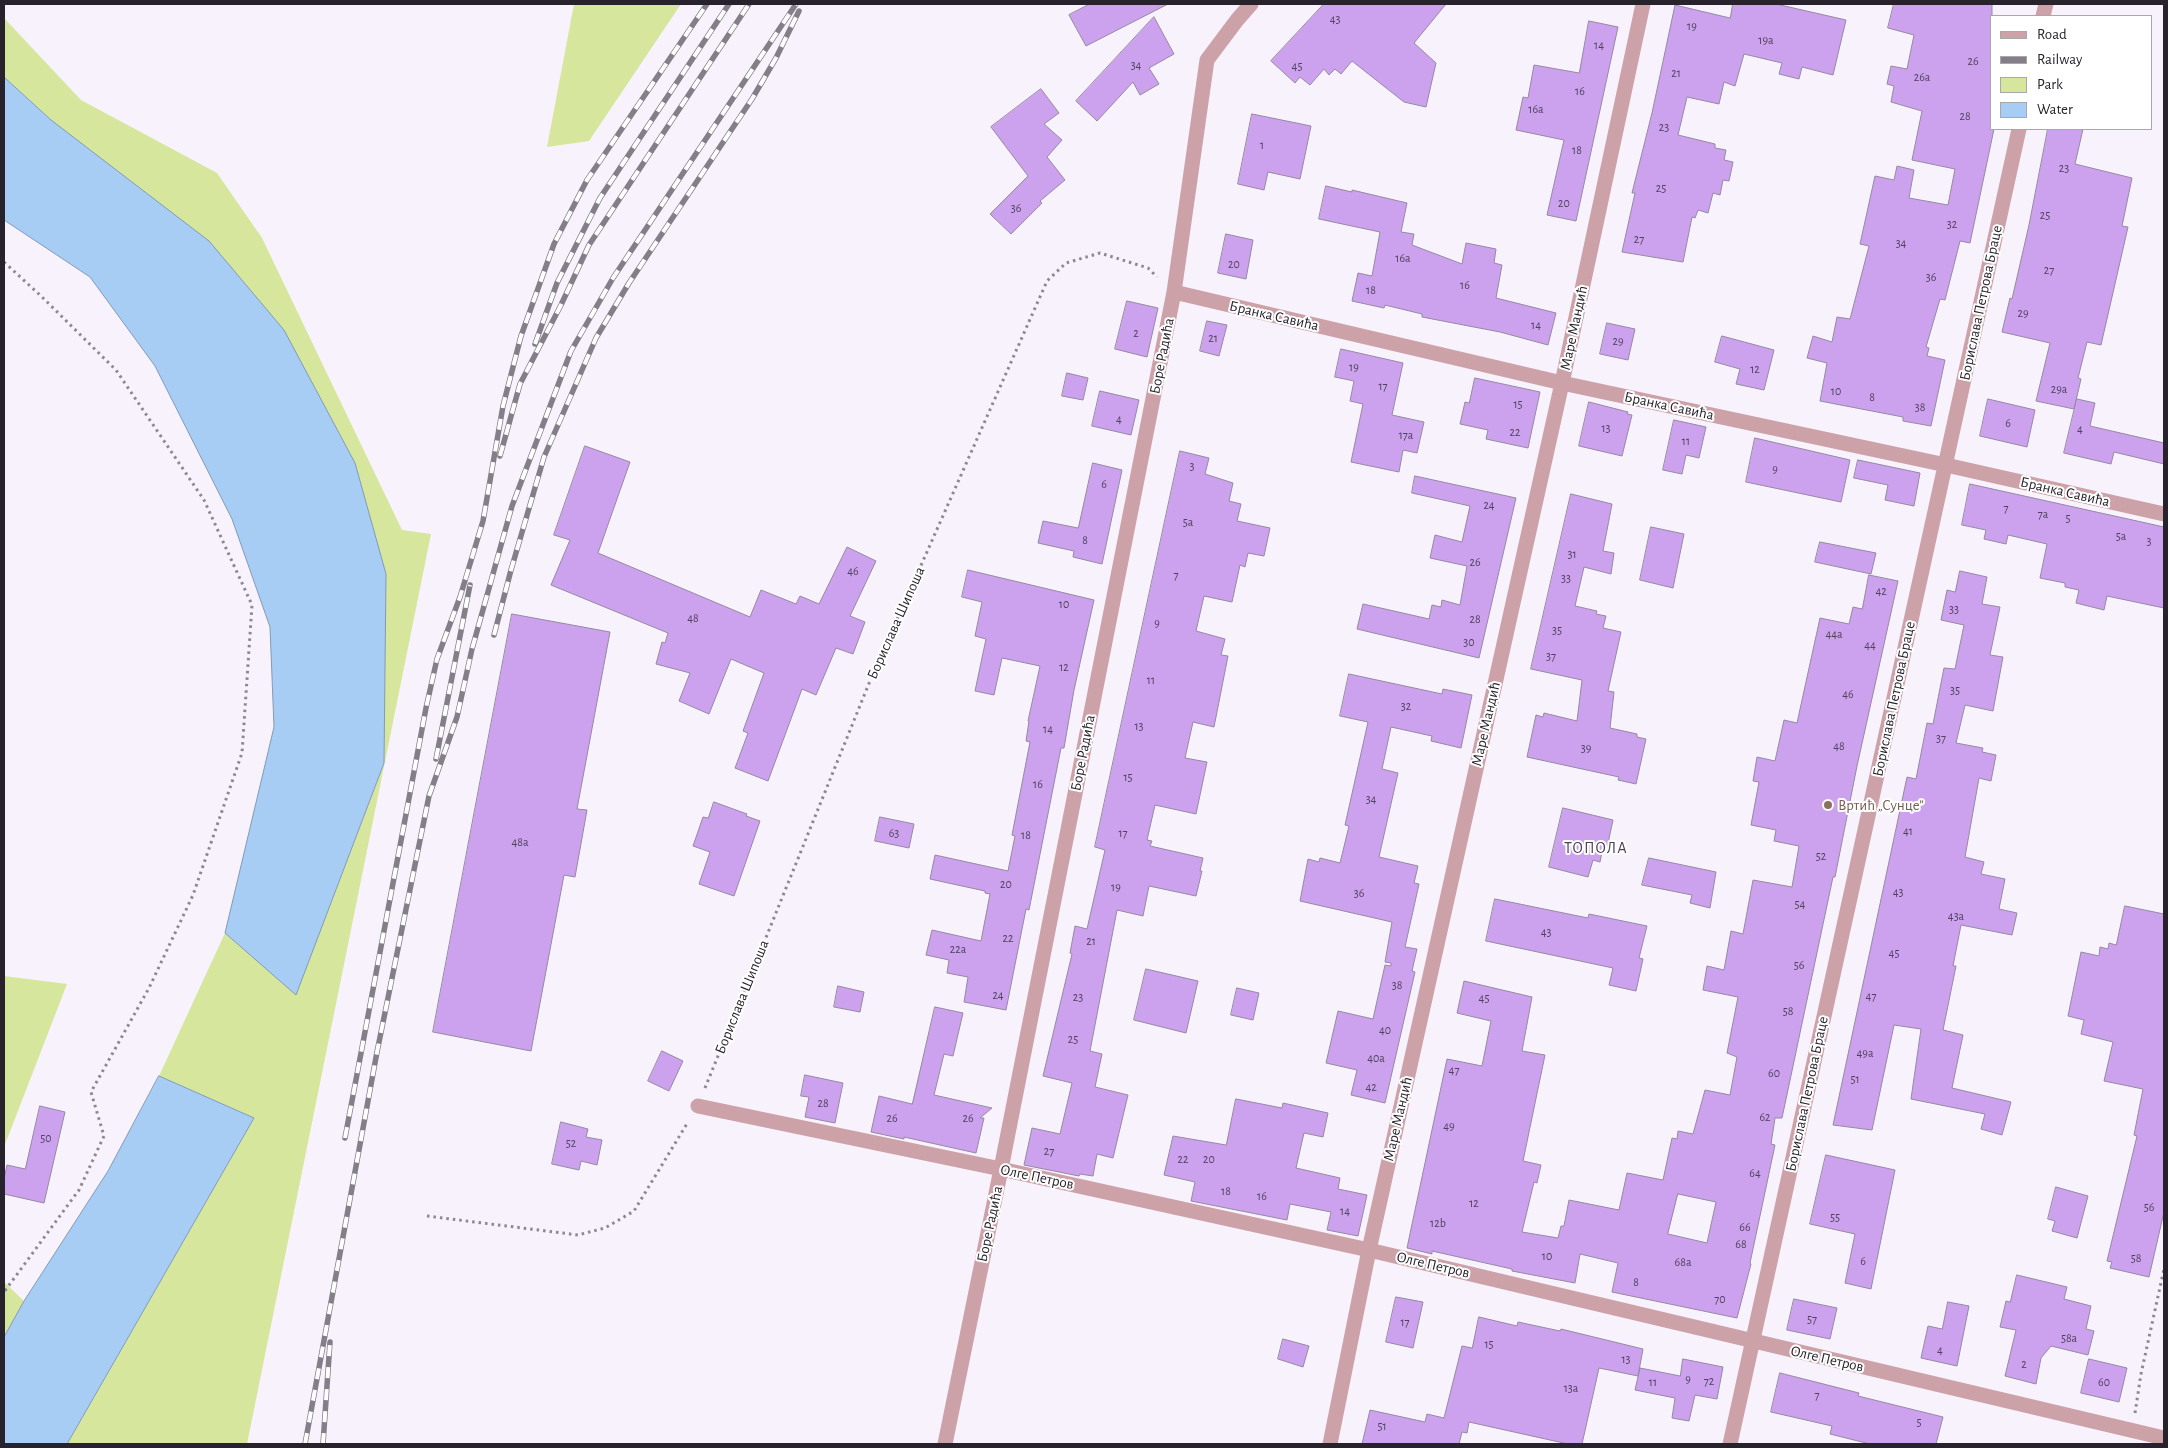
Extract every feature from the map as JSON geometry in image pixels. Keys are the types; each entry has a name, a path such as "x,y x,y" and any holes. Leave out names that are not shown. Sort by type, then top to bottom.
{"street":[{"name":"Боре Радића","path":"944,1444 1001,1169 1174,292 1207,60 1251,4"},
{"name":"Маре Мандић","path":"1330,1444 1369,1250 1562,383 1643,4"},
{"name":"Борислава Петрова Браце","path":"1730,1444 2019,130"},
{"name":"Бранка Савића","path":"1174,292 1562,383 1946,465 2164,514"},
{"name":"Олге Петров","path":"698,1106 1001,1169 1369,1250 2164,1438"}],"path":[{"name":"Борислава Шипоша","path":"427,1216 578,1235 605,1228 634,1211 698,1106 872,676 1048,281 1066,263 1100,253 1148,268 1174,292"},
{"path":"4,262 116,370 204,500 252,605 242,753 193,895 149,988 92,1092 104,1136 79,1190 4,1292"},
{"path":"2133,1432 2141,1374 2164,1269"}],"green space":[{"path":"574,4 681,4 589,141 547,147"},
{"path":"4,18 81,100 217,173 262,238 402,530 431,534 247,1444 67,1444 254,1118 159,1076 225,933 296,994 384,763 51,120 4,77"},
{"path":"4,976 67,984 4,1147"},
{"path":"4,1282 24,1301 4,1337"}],"water":[{"path":"4,77 51,120 209,241 284,330 355,463 386,574 384,763 296,995 225,933 274,727 270,627 232,519 155,366 90,277 4,220"},
{"path":"159,1076 254,1118 67,1444 4,1444 4,1337 24,1301 108,1171"}],"building":[{"path":"1090,4 1168,4 1086,46 1069,15"},
{"path":"1324,4 1446,4 1414,43 1436,63 1426,107 1404,102 1352,61 1341,74 1335,69 1329,75 1324,69 1310,85 1300,77 1295,83 1271,61"},
{"path":"1733,4 1776,4 1846,20 1833,75 1802,67 1799,79 1779,74 1782,63 1744,54 1735,86 1724,82 1719,104 1687,97 1678,135 1715,144 1715,148 1726,150 1724,160 1733,162 1729,181 1723,180 1720,195 1713,193 1708,213 1698,210 1695,218 1692,217 1683,262 1622,252 1635,193 1632,193 1652,113 1675,5 1730,18"},
{"path":"1894,4 1992,4 1992,15 1990,15 1990,130 1994,130 1970,243 1960,241 1945,300 1940,299 1926,347 1929,348 1927,356 1945,360 1931,426 1903,421 1903,417 1820,401 1827,363 1807,358 1813,336 1832,342 1837,317 1850,319 1869,246 1860,244 1875,176 1894,180 1897,166 1914,170 1909,198 1948,205 1955,169 1912,160 1922,111 1891,102 1894,86 1887,84 1891,66 1907,69 1914,35 1888,28"},
{"path":"1154,17 1174,54 1149,68 1159,84 1140,95 1133,82 1097,121 1076,101"},
{"path":"1589,21 1618,27 1576,221 1547,215 1564,140 1516,130 1523,97 1528,98 1534,65 1579,73"},
{"path":"1041,89 1059,113 1044,124 1062,140 1047,157 1065,180 1040,201 1042,203 1011,234 990,214 1028,176 991,127"},
{"path":"1252,114 1311,126 1300,179 1268,172 1264,190 1238,184"},
{"path":"2048,130 2083,130 2075,164 2132,178 2122,226 2128,227 2101,345 2087,342 2078,378 2081,379 2074,409 2036,401 2050,343 2002,332 2010,298 2012,299"},
{"path":"1326,186 1407,203 1401,232 1414,234 1412,245 1462,264 1466,243 1496,249 1494,263 1502,265 1496,298 1556,313 1548,345 1500,332 1422,317 1422,314 1385,305 1384,308 1352,301 1358,273 1372,276 1380,232 1319,219"},
{"path":"1226,234 1253,240 1246,279 1218,273"},
{"path":"1127,301 1158,308 1147,357 1115,349"},
{"path":"1207,321 1227,325 1219,356 1200,351"},
{"path":"1607,323 1635,329 1628,360 1600,354"},
{"path":"1722,336 1774,350 1764,390 1736,384 1740,369 1715,362"},
{"path":"1341,349 1403,363 1392,415 1424,422 1417,453 1403,450 1399,472 1351,462 1363,404 1350,401 1354,381 1335,377"},
{"path":"1067,373 1088,378 1083,400 1062,396"},
{"path":"1475,378 1540,392 1528,448 1486,439 1488,430 1460,424 1465,402 1469,403"},
{"path":"1100,391 1139,400 1131,435 1092,426"},
{"path":"1988,399 2035,410 2027,447 1980,436"},
{"path":"2077,399 2095,403 2090,426 2164,443 2164,464 2114,452 2111,464 2064,453"},
{"path":"1589,402 1628,412 1627,414 1632,415 1622,456 1579,446"},
{"path":"1674,420 1706,427 1699,458 1686,455 1682,474 1663,470"},
{"path":"1755,438 1850,460 1841,502 1746,482"},
{"path":"585,446 630,462 598,553 750,617 761,590 796,604 800,596 819,604 847,547 876,561 850,616 865,622 853,654 836,648 816,695 802,689 768,781 735,768 748,733 743,731 764,673 731,659 709,714 679,701 690,673 656,664 662,642 665,643 668,633 551,585 570,540 554,535"},
{"path":"1180,451 1209,458 1205,474 1233,483 1229,501 1241,504 1237,521 1270,528 1264,556 1248,553 1245,567 1240,565 1232,602 1204,596 1196,631 1225,639 1221,655 1228,656 1214,727 1193,722 1185,758 1207,762 1196,814 1155,805 1147,840 1152,841 1150,846 1203,858 1200,871 1202,871 1196,896 1149,886 1143,916 1117,910 1090,1051 1102,1054 1095,1087 1128,1095 1113,1158 1097,1154 1093,1176 1080,1174 1079,1176 1024,1165 1032,1128 1060,1134 1072,1083 1043,1076 1072,954 1070,953 1075,926 1087,929 1105,850 1095,847"},
{"path":"1858,460 1920,473 1914,506 1885,500 1888,485 1854,478"},
{"path":"1093,463 1122,470 1102,564 1073,557 1074,551 1038,543 1043,521 1078,528"},
{"path":"1415,476 1516,498 1479,658 1357,629 1363,604 1429,619 1432,605 1441,607 1442,600 1460,605 1467,566 1430,558 1435,535 1462,542 1470,506 1412,493"},
{"path":"1970,484 2164,527 2164,608 2107,596 2104,610 2076,603 2079,590 2065,587 2065,583 2040,578 2047,544 2008,535 2006,544 1984,539 1986,530 1962,525"},
{"path":"1571,494 1612,504 1603,551 1614,553 1611,574 1584,567 1575,606 1597,611 1596,614 1606,616 1603,628 1621,632 1608,691 1614,692 1610,728 1637,734 1637,737 1646,739 1636,784 1618,780 1619,777 1527,757 1536,715 1543,717 1544,713 1577,721 1582,680 1531,669"},
{"path":"1651,527 1684,534 1673,588 1640,580"},
{"path":"1820,542 1876,553 1871,574 1815,562"},
{"path":"968,570 1094,600 1074,690 1064,748 1061,748 1029,910 1026,909 1006,1010 964,1002 968,977 947,973 949,960 926,955 932,930 981,941 990,894 985,893 985,891 930,879 935,855 1008,871 1015,836 1012,835 1030,742 1026,741 1028,721 1040,666 1002,658 994,695 975,691 986,639 975,636 982,602 962,597"},
{"path":"1960,571 1987,577 1982,604 2000,607 1990,655 2003,657 1993,711 1965,705 1956,743 1983,748 1982,752 1996,755 1991,781 1979,778 1965,857 1984,862 1981,874 2005,879 1999,909 2017,913 2012,935 1961,925 1953,966 1956,966 1943,1030 1963,1035 1952,1088 2011,1102 2002,1135 1981,1129 1985,1114 1911,1099 1921,1029 1894,1025 1872,1130 1833,1125 1907,777 1916,779 1927,723 1933,724 1944,668 1955,669 1964,625 1941,620 1947,590 1955,592"},
{"path":"1869,575 1898,581 1782,1118 1775,1118 1771,1144 1775,1145 1751,1264 1737,1318 1612,1292 1618,1263 1580,1254 1575,1283 1512,1271 1512,1269 1432,1251 1432,1254 1407,1248 1447,1059 1482,1066 1491,1021 1457,1013 1464,981 1532,997 1522,1051 1545,1055 1523,1161 1541,1165 1537,1183 1534,1182 1522,1232 1558,1238 1561,1226 1564,1226 1569,1200 1619,1210 1627,1173 1663,1180 1672,1138 1677,1139 1678,1131 1693,1134 1705,1090 1730,1095 1737,1057 1727,1053 1738,997 1703,990 1707,966 1724,970 1731,931 1743,934 1753,880 1792,887 1799,846 1774,841 1776,830 1751,825 1759,782 1753,781 1757,757 1775,761 1784,720 1797,723 1820,618 1849,624 1853,607 1862,609","holes":["1678,1194 1716,1202 1707,1243 1668,1234"]},
{"path":"512,614 610,632 577,809 587,810 575,877 564,875 531,1051 433,1032"},
{"path":"1349,674 1442,694 1443,689 1472,695 1461,748 1431,741 1432,736 1391,727 1382,769 1398,773 1379,857 1418,866 1414,883 1419,884 1405,947 1417,949 1412,971 1415,972 1385,1103 1351,1095 1357,1070 1326,1063 1338,1011 1373,1019 1385,965 1391,966 1391,963 1385,962 1392,922 1300,901 1308,859 1319,862 1320,858 1340,863 1349,826 1345,825 1368,722 1340,716"},
{"path":"714,802 747,814 746,816 760,821 734,896 699,884 710,852 693,846 703,817 708,818"},
{"path":"1563,808 1613,820 1607,848 1603,847 1600,862 1593,860 1588,877 1549,867"},
{"path":"880,817 914,824 909,848 875,841"},
{"path":"1649,858 1716,872 1710,908 1690,903 1692,895 1642,885"},
{"path":"1495,899 1588,918 1589,914 1647,926 1639,958 1643,959 1636,991 1609,985 1613,968 1486,941"},
{"path":"2125,906 2164,914 2164,1212 2149,1277 2110,1268 2112,1262 2107,1261 2137,1136 2134,1135 2143,1089 2104,1081 2113,1042 2081,1034 2084,1020 2068,1016 2081,952 2099,956 2100,947 2108,949 2109,943 2116,945"},
{"path":"1146,969 1198,981 1186,1033 1134,1020"},
{"path":"838,986 864,992 860,1012 834,1007"},
{"path":"1237,988 1259,993 1253,1020 1231,1015"},
{"path":"935,1007 963,1013 953,1056 944,1054 934,1095 992,1108 980,1118 984,1118 976,1153 904,1137 904,1139 871,1132 879,1096 912,1104"},
{"path":"662,1051 683,1061 669,1091 648,1081"},
{"path":"805,1075 843,1083 835,1123 805,1117 809,1097 801,1096"},
{"path":"1236,1099 1282,1108 1283,1103 1328,1113 1323,1137 1304,1133 1296,1168 1340,1178 1338,1189 1367,1195 1358,1236 1327,1230 1331,1212 1290,1204 1287,1220 1191,1201 1195,1182 1164,1175 1173,1136 1226,1145"},
{"path":"40,1106 65,1112 44,1203 4,1194 4,1179 7,1165 25,1169"},
{"path":"561,1122 588,1129 586,1137 602,1140 597,1165 581,1161 579,1170 552,1164"},
{"path":"1826,1155 1895,1170 1871,1289 1845,1283 1855,1234 1810,1224"},
{"path":"2056,1187 2088,1196 2077,1238 2052,1231 2055,1221 2048,1219"},
{"path":"2017,1275 2067,1287 2064,1299 2091,1306 2086,1329 2094,1331 2088,1355 2051,1346 2041,1358 2036,1384 2005,1376 2016,1330 2000,1327 2006,1301 2010,1302"},
{"path":"1396,1297 1423,1302 1413,1348 1386,1342"},
{"path":"1794,1299 1837,1308 1830,1339 1787,1330"},
{"path":"1948,1302 1969,1306 1957,1366 1921,1358 1928,1326 1942,1329"},
{"path":"1479,1317 1517,1326 1518,1322 1560,1331 1561,1329 1643,1349 1638,1376 1599,1368 1582,1444 1568,1444 1469,1422 1467,1433 1462,1432 1459,1444 1362,1444 1370,1410 1425,1422 1427,1414 1444,1418 1462,1346 1472,1348"},
{"path":"1283,1339 1309,1346 1303,1367 1278,1359"},
{"path":"1683,1359 1723,1367 1717,1399 1695,1395 1689,1421 1672,1418 1675,1398 1635,1390 1640,1368 1680,1376"},
{"path":"2089,1359 2127,1368 2119,1402 2081,1393"},
{"path":"1780,1373 1859,1393 1858,1396 1943,1417 1936,1444 1870,1444 1830,1434 1832,1426 1771,1412"}],"railway":[{"path":"345,1138 426,708 437,659 460,597 483,521 503,406 521,336 554,244 587,180 707,4"},
{"path":"535,344 557,283 600,198 729,4"},
{"path":"500,456 520,384 561,305 589,245 749,4"},
{"path":"305,1444 377,1052 429,796 457,717 472,649 512,506 571,351 613,278 796,4"},
{"path":"494,635 544,457 596,338 629,283 752,99 776,58 799,11"},
{"path":"436,759 470,585"},
{"path":"323,1444 330,1342"}],"place":[{"name":"Вртић „Сунце”","path":"1828,805"}],"district":[{"name":"ТОПОЛА","path":"1596,848"}]}
